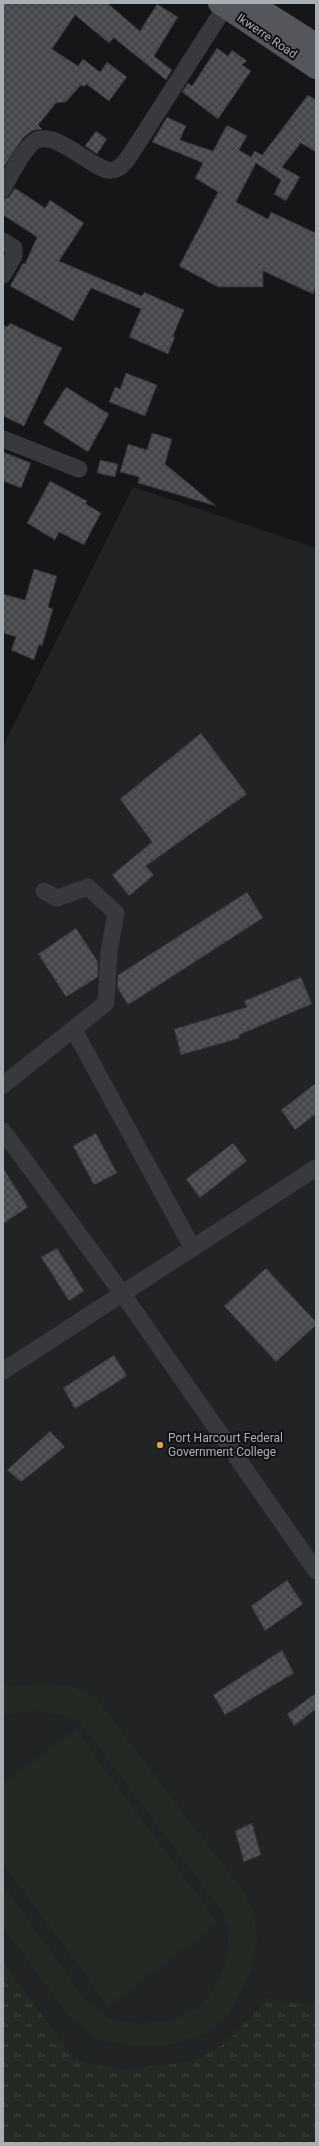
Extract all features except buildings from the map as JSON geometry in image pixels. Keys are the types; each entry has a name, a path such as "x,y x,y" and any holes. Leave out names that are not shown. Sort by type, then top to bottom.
{"main road":[{"name":"Ikwerre Road","path":"251,3 316,44"},
{"name":"Ikwerre Road","path":"222,5 316,68"}],"street":[{"path":"3,189 22,157 36,141 44,139 69,147 104,168 113,170 121,166 136,146 222,5"},
{"path":"3,241 14,248 14,256 3,274"},
{"path":"3,439 78,469"},
{"path":"3,1085 106,1003 108,952 116,913 88,887 57,898 44,891"},
{"path":"74,1030 192,1247"},
{"path":"3,1131 122,1293 316,1571"},
{"path":"3,1371 316,1168"}],"shaded area":[{"name":"Port Harcourt Federal Government College","path":"133,487 316,548 316,2143 3,2143 3,746"}],"green space":[{"path":"44,1683 71,1686 95,1697 243,1891 253,1910 257,1939 252,1969 229,2015 202,2035 170,2045 131,2046 96,2039 70,2017 3,1927 3,1884 88,2003 109,2019 143,2024 174,2019 200,2007 215,1988 226,1961 229,1931 223,1913 79,1721 50,1713 32,1711 3,1716 3,1687"},
{"path":"76,1730 218,1923 108,2006 3,1863 3,1784"},
{"path":"3,1963 73,2057 91,2065 123,2069 166,2065 199,2059 227,2042 268,1998 316,2006 316,2143 3,2143"}],"place":[{"name":"Port Harcourt Federal Government College","path":"160,1445"}]}
